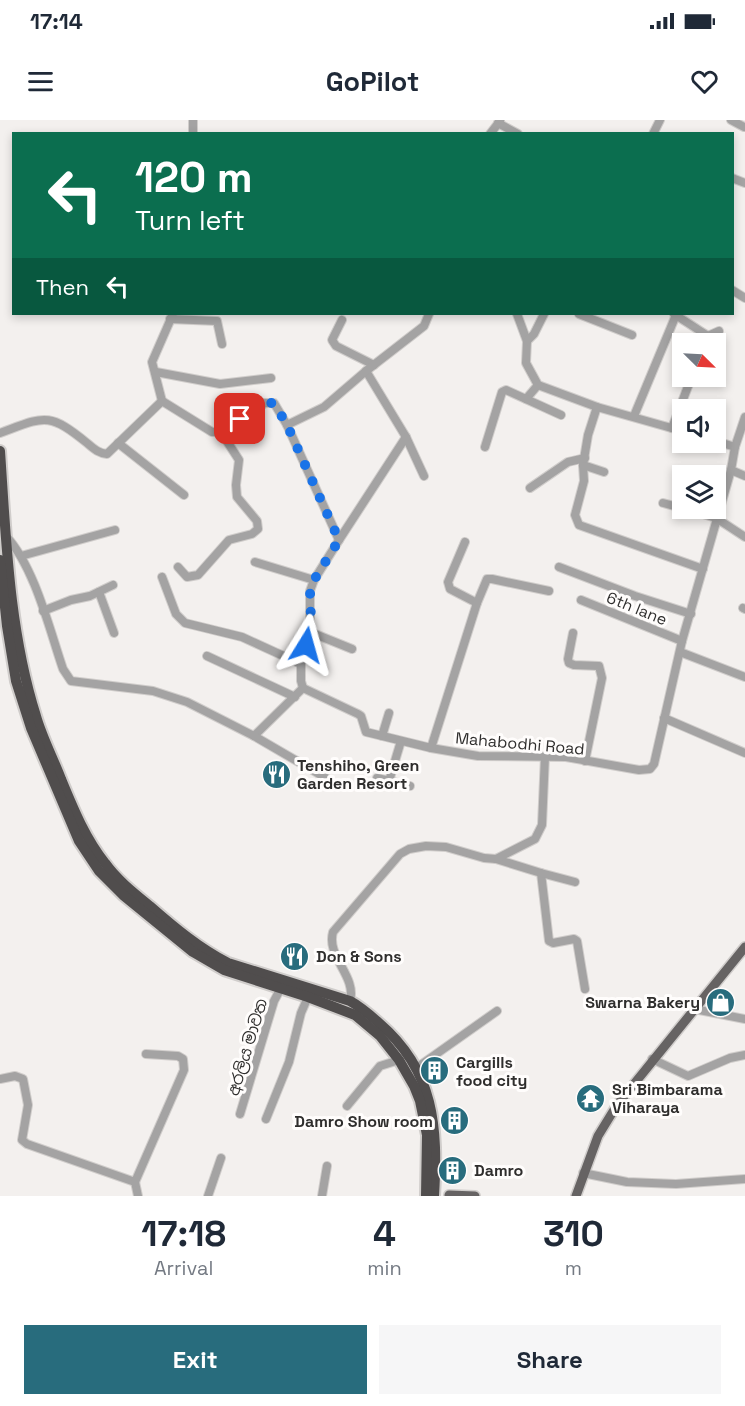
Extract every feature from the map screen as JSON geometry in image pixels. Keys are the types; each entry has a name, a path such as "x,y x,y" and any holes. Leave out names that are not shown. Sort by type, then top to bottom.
{"highway":[{"path":"0,451 4,531 14,617 25,675 36,717 88,839 105,864 131,891 191,941 228,963 350,1001 388,1031 402,1048 429,1096 436,1145 430,1196"},
{"path":"0,560 16,681 31,728 79,841 92,861 123,895 194,952 224,970 356,1015 380,1036 399,1060 417,1094 426,1128 430,1196"}],"main road":[{"path":"576,1196 583,1173 606,1122 617,1104 745,947"},
{"path":"449,1195 475,1196"}],"street":[{"path":"732,120 744,127"},
{"path":"499,122 515,132"},
{"path":"287,425 324,407 424,326 429,315"},
{"path":"517,315 527,341 526,363 538,385 597,407 672,428"},
{"path":"527,341 534,334 544,315"},
{"path":"582,315 632,335"},
{"path":"634,416 675,315"},
{"path":"676,315 697,333"},
{"path":"222,344 217,321 171,316 152,362 162,401 212,432 221,432 265,403 274,403 287,425 339,540"},
{"path":"342,320 333,343 374,365"},
{"path":"366,371 406,437 424,476"},
{"path":"156,372 220,384 271,378"},
{"path":"526,399 538,385"},
{"path":"485,447 502,392 506,390 561,415"},
{"path":"0,433 36,420 51,419 72,430 99,453 107,454 162,401"},
{"path":"597,407 588,435 584,481 575,515 579,525 703,569"},
{"name":"Mahabodhi Road","path":"726,486 745,417"},
{"path":"178,567 187,577 198,575 229,540 252,534 258,529 257,521 237,497 239,460 221,432"},
{"path":"254,736 303,688 302,664 310,632 310,591 314,580 406,437"},
{"path":"118,443 184,495"},
{"path":"726,444 735,447"},
{"path":"530,488 568,462 584,461 604,472"},
{"path":"731,470 745,476"},
{"path":"663,502 672,505"},
{"name":"Mahabodhi Road","path":"303,688 361,716 365,731 401,741 478,756 566,757 639,770 650,769 654,764 682,641 716,519"},
{"path":"718,519 745,537"},
{"path":"21,556 115,530"},
{"path":"4,531 21,556 63,669 71,681 153,691 187,702 254,736 326,778"},
{"path":"465,542 448,586 477,603"},
{"path":"255,562 314,580"},
{"path":"559,567 635,596 691,614"},
{"path":"162,577 176,614 185,623 242,637 302,664"},
{"path":"431,748 477,603 487,579 549,591"},
{"path":"43,611 113,585"},
{"path":"99,592 114,633"},
{"name":"6th lane","path":"581,600 682,641"},
{"path":"310,632 352,649"},
{"path":"573,633 568,663 598,666 602,678 585,761"},
{"path":"680,652 745,677"},
{"path":"207,656 295,697"},
{"path":"382,736 388,713"},
{"path":"664,718 745,753"},
{"path":"389,781 401,741"},
{"path":"496,859 535,839 542,825 545,756"},
{"path":"377,778 410,786"},
{"path":"350,1001 352,993 350,984 333,946 331,939 333,932 400,854 409,849 426,846 446,847 575,882"},
{"path":"541,873 549,941 552,943 574,939 577,941 585,989"},
{"name":"අරලිය මාවත","path":"240,1114 274,1001 281,988"},
{"path":"266,1119 289,1062 301,1013 308,997"},
{"path":"694,1009 743,1021"},
{"path":"415,1069 497,1011"},
{"path":"138,1196 135,1182 184,1070 183,1059 178,1056 146,1054"},
{"path":"652,1059 688,1076 730,1058 745,1055"},
{"path":"347,1106 380,1066 399,1060"},
{"path":"0,1079 15,1076 23,1079 28,1105 22,1140 27,1144 135,1182"},
{"path":"208,1196 220,1158"},
{"path":"322,1196 327,1166"},
{"path":"583,1173 627,1182 676,1184 745,1179"},
{"path":"430,1196 449,1195"}],"place":[{"name":"Tenshiho, Green Garden Resort","path":"276,774"},
{"name":"Don & Sons","path":"295,956"},
{"name":"Swarna Bakery","path":"721,1002"},
{"name":"Cargills food city","path":"435,1071"},
{"name":"Sri Bimbarama Viharaya","path":"591,1098"},
{"name":"Damro Show room","path":"454,1121"},
{"name":"Damro","path":"453,1170"}],"route":[{"path":"240,419 265,403 274,403 287,425 339,540 314,580 310,591 311,620 306,645"}]}
